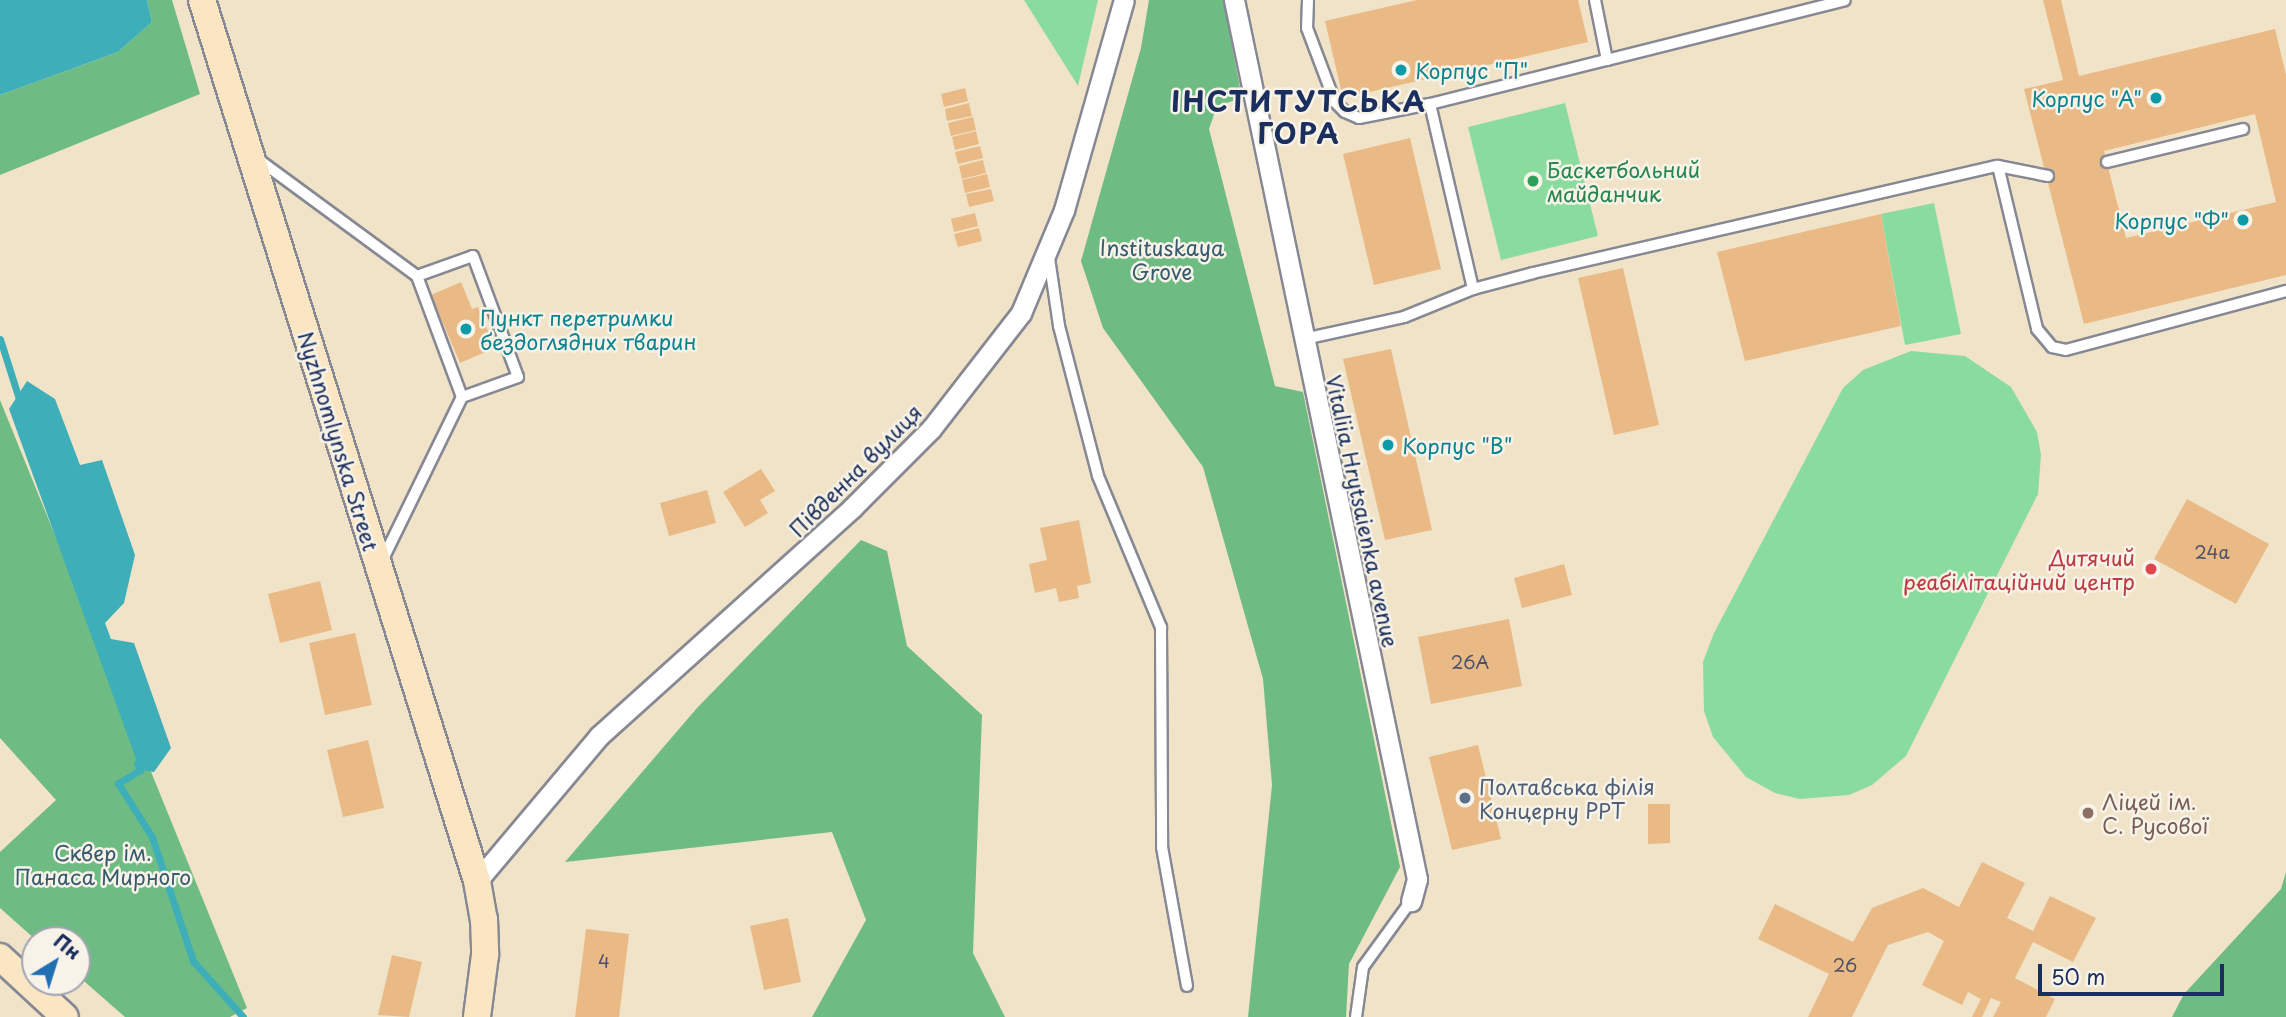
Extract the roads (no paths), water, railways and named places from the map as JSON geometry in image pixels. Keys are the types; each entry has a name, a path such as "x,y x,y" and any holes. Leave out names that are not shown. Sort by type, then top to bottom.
{"main road":[{"name":"Nyzhnomlynska Street","path":"204,1 477,881 485,943 477,1017"},
{"path":"0,957 65,1017"}],"street":[{"name":"Південна вулиця","path":"477,881 599,736 833,526 931,429 1021,313 1064,210 1124,0"},
{"name":"Vitaliia Hrytsaienka avenue","path":"1234,0 1417,879 1411,901"}],"lane":[{"path":"1308,0 1307,27 1335,102 1345,112 1359,118 1430,104 1845,0"},
{"path":"1595,0 1608,60"},
{"path":"1430,104 1472,289"},
{"path":"2108,162 2243,128"},
{"path":"250,153 417,276 462,397 425,480 379,566"},
{"path":"1303,339 1404,317 1472,289 1998,166 2048,176"},
{"path":"1998,166 2036,329 2052,347 2066,350 2286,291"},
{"path":"1047,250 1059,326 1098,476 1161,627 1162,847 1187,986"},
{"path":"417,276 473,256 478,268 518,377 462,397"},
{"name":"Vitaliia Hrytsaienka avenue","path":"1356,1017 1363,967 1411,901"}],"water":[{"path":"0,0 147,0 152,22 118,52 0,95"},
{"path":"27,381 55,399 80,465 102,460 135,555 124,603 105,623 111,639 134,643 171,748 154,772 140,770 9,409"}],"waterway":[{"path":"0,339 20,402"},
{"path":"137,763 140,770 118,783 152,837 193,961 243,1017"}],"place":[{"name":"Корпус \"П\"","path":"1401,70"},
{"name":"Корпус \"А\"","path":"2156,98"},
{"name":"Баскетбольний майданчик","path":"1533,181"},
{"name":"Корпус \"Ф\"","path":"2243,220"},
{"name":"Пункт перетримки бездоглядних тварин","path":"466,329"},
{"name":"Корпус \"В\"","path":"1388,445"},
{"name":"Дитячий реабілітаційний центр","path":"2151,569"},
{"name":"Полтавська філія Концерну РРТ","path":"1465,798"},
{"name":"Ліцей ім. С. Русової","path":"2088,813"}],"district":[{"name":"ІНСТИТУТСЬКА ГОРА","path":"1299,117"}],"park label":[{"name":"Іnstituskaya Grove","path":"1162,259"},
{"name":"Сквер ім. Панаса Мирного","path":"103,864"}]}
